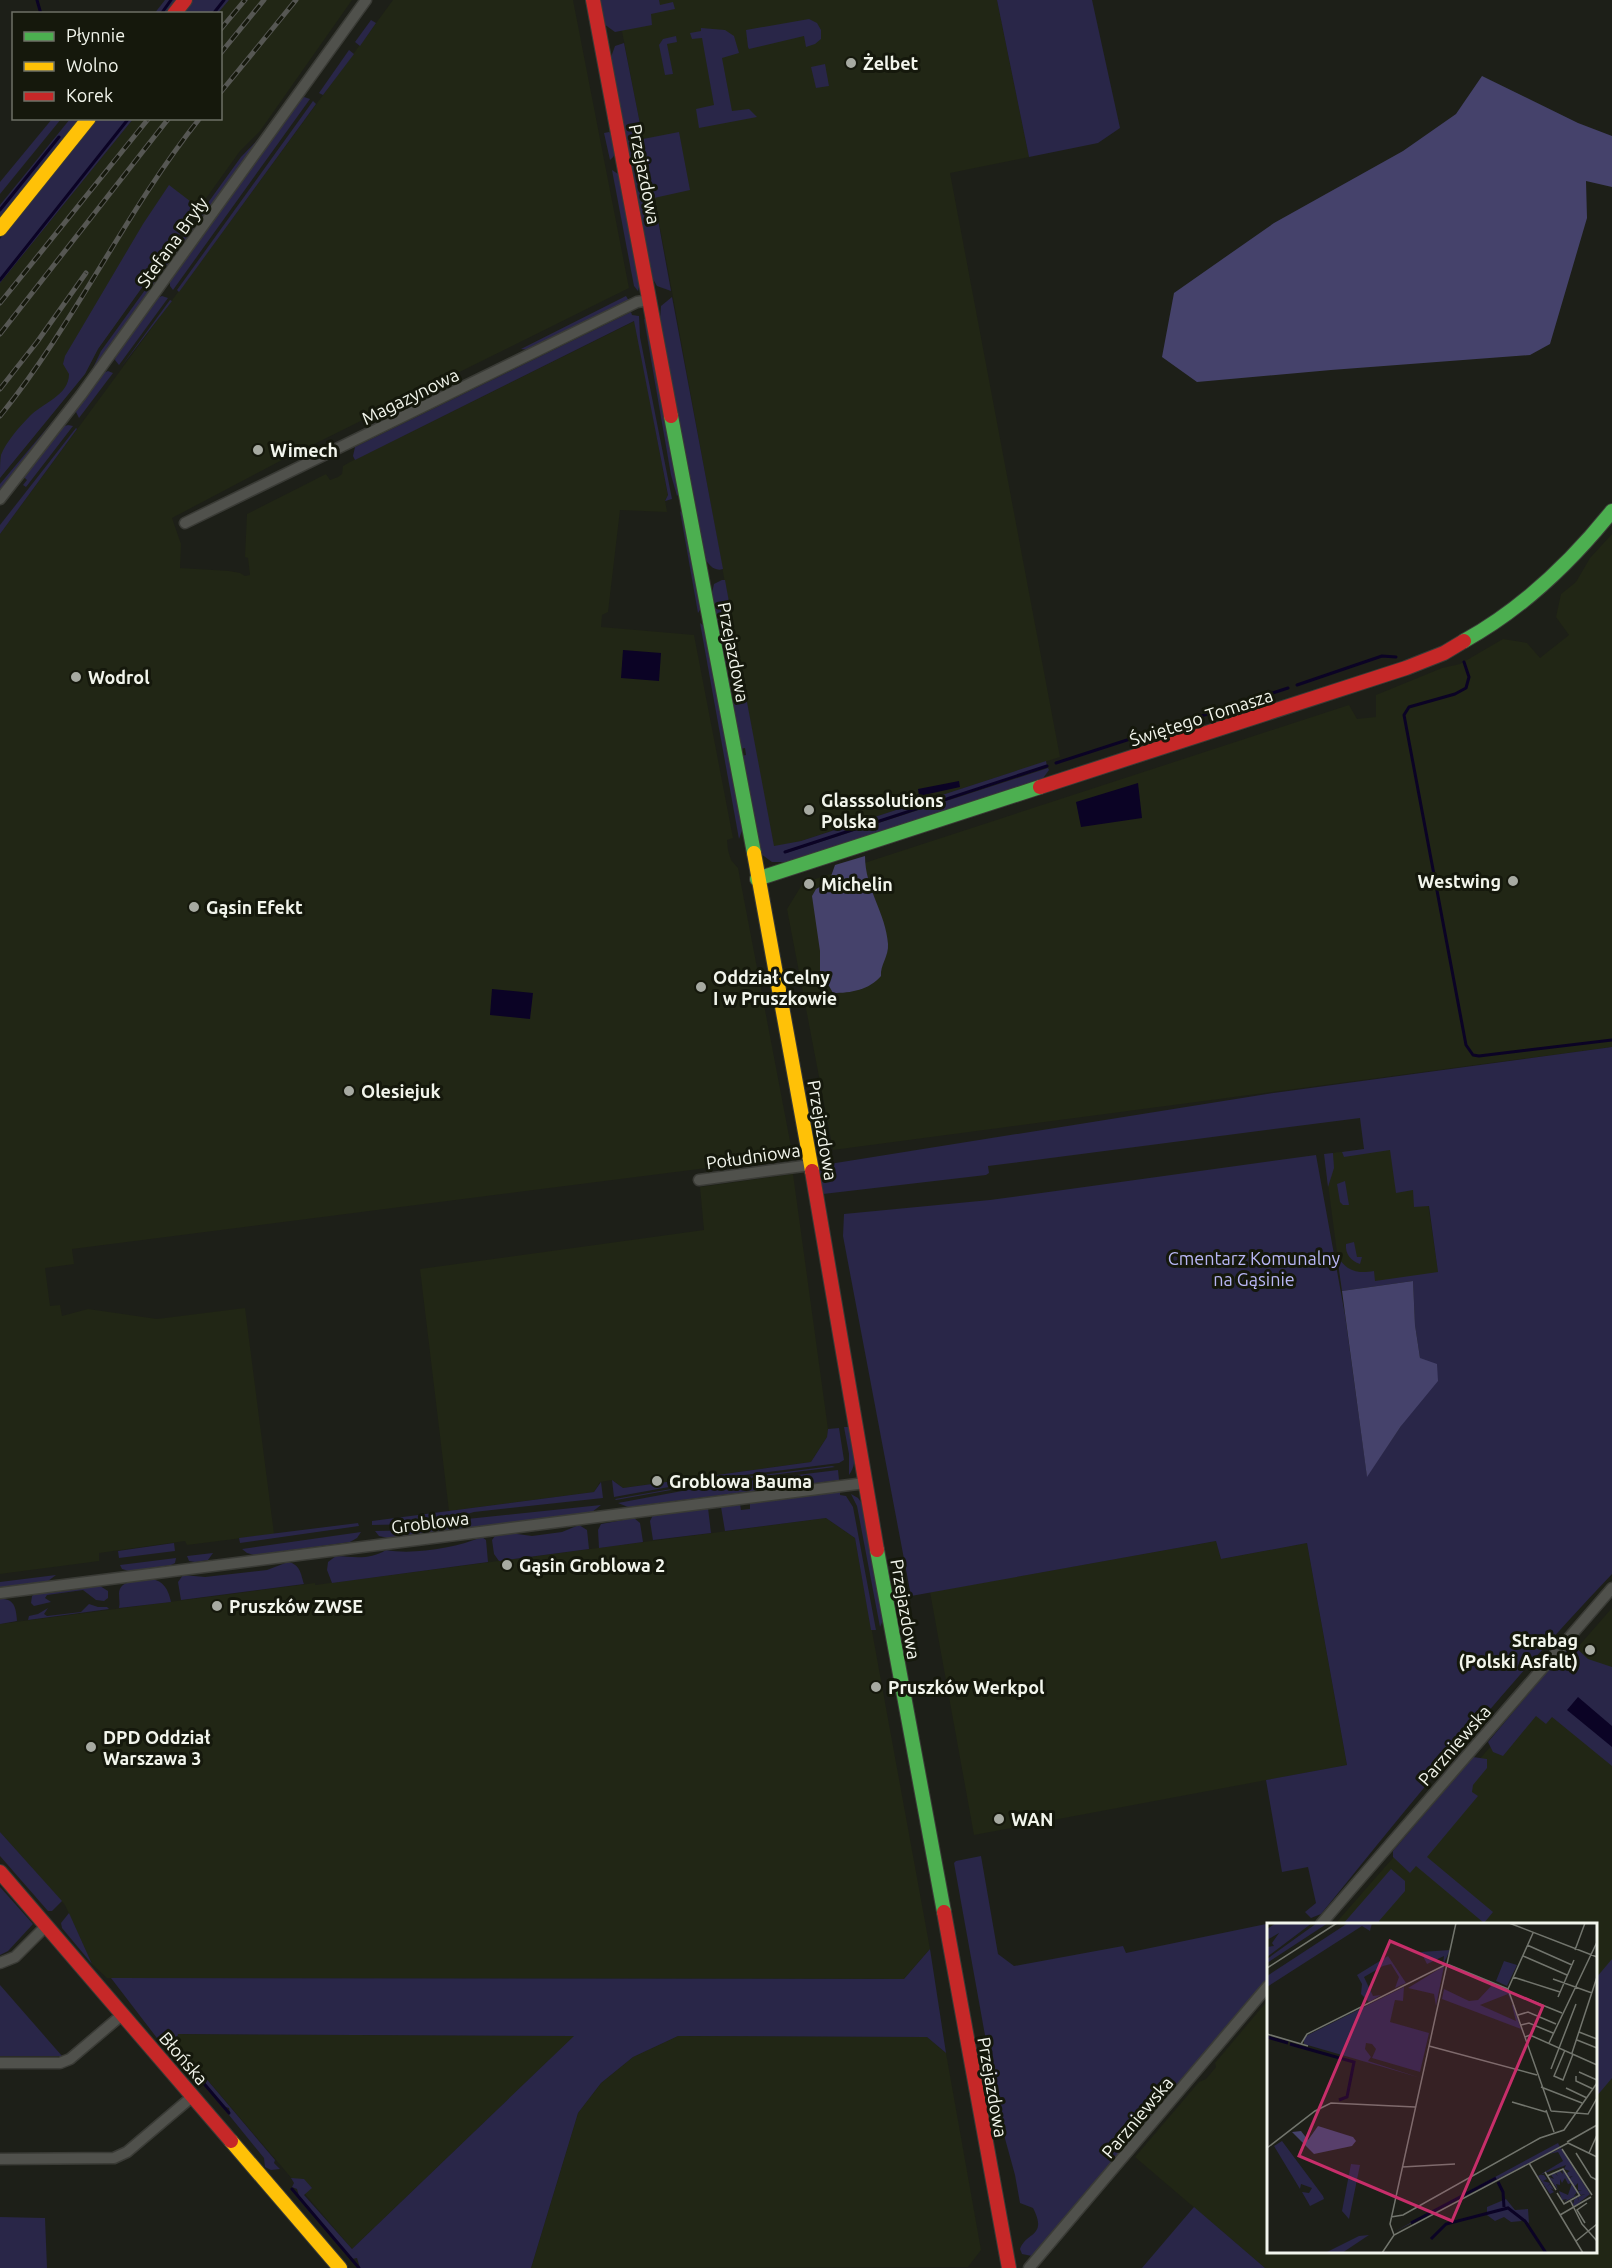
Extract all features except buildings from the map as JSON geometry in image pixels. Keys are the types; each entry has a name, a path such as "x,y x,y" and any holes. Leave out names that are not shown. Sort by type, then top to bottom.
{"street":[{"path":"176,12 185,0"},
{"name":"Stefana Bryły","path":"0,499 81,395 366,0"},
{"name":"Przejazdowa","path":"593,0 811,1165 865,1483 1009,2268"},
{"path":"0,229 87,120"},
{"name":"Magazynowa","path":"185,523 417,412 637,302 650,300"},
{"name":"Świętego Tomasza","path":"758,879 1406,668 1448,650 1475,635 1555,575 1612,511"},
{"name":"Południowa","path":"699,1180 811,1165"},
{"name":"Groblowa","path":"0,1593 865,1483"},
{"name":"Parzniewska","path":"1322,1923 1612,1588"},
{"name":"Błońska","path":"0,1872 340,2268"},
{"path":"0,1963 15,1957 47,1925"},
{"name":"Parzniewska","path":"1029,2268 1267,1988"},
{"path":"0,2063 60,2063 70,2059 123,2014"},
{"path":"0,2159 114,2158 126,2152 193,2096"}],"shaded area":[{"path":"229,0 352,0 260,131 240,151 98,349 85,374 0,478 0,283 132,120 222,120 222,12 219,12"},
{"path":"393,0 573,0 629,288 282,460 172,518 181,544 180,568 229,571 245,576 250,575 248,558 245,557 247,514 326,474 330,480 338,477 342,474 343,466 350,462 635,321 668,496 665,500 667,512 620,510 608,612 602,615 601,627 694,635 733,838 727,840 728,850 731,860 738,868 793,1157 72,1249 74,1264 45,1268 50,1306 60,1305 62,1316 88,1309 157,1319 245,1308 274,1534 187,1545 185,1541 99,1553 99,1561 0,1574 0,534"},
{"path":"616,0 997,0 1029,157 950,173 1060,757 801,841 773,847 669,275"},
{"path":"1482,76 1578,123 1612,136 1612,187 1586,181 1587,218 1550,344 1530,355 1197,382 1162,357 1174,293 1274,223 1403,151 1456,114"},
{"path":"1612,534 1612,1047 833,1150 787,909 803,883 1349,705 1357,719 1376,717 1376,695 1442,668 1460,664 1503,639 1527,643 1540,658 1569,635 1556,617 1561,594 1576,582 1590,558"},
{"path":"623,650 661,653 659,681 621,678"},
{"path":"959,781 960,787 919,796 918,789"},
{"path":"1138,783 1142,818 1081,827 1076,802"},
{"path":"865,856 868,879 884,922 888,944 887,953 881,976 871,985 859,990 833,993 829,986 820,985 820,951 812,896 816,889 829,882 835,865"},
{"path":"492,989 533,993 530,1019 490,1015"},
{"path":"1419,1142 1439,1277 1342,1291 1324,1154"},
{"path":"793,1174 828,1429 827,1437 811,1462 623,1488 612,1480 600,1482 594,1492 449,1511 420,1269 704,1230 700,1187"},
{"path":"1413,1281 1415,1325 1420,1358 1437,1364 1438,1381 1401,1426 1367,1477 1342,1291"},
{"path":"826,1518 855,1538 930,1949 904,1979 107,1978 92,1964 65,1905 0,1832 0,1624"},
{"path":"1216,1541 1221,1559 1307,1543 1347,1765 974,1835 930,1592"},
{"path":"1612,1608 1612,2268 1265,2268 1135,2157 1199,2082 1206,2079 1216,2067 1215,2063 1267,2001 1267,2253 1597,2253 1597,1923 1336,1923"},
{"path":"1578,1697 1612,1726 1612,1747 1567,1710"},
{"path":"178,2034 575,2036 352,2249 176,2043"},
{"path":"678,2036 927,2037 946,2053 981,2250 968,2267 531,2268 578,2113 601,2083 633,2057"}],"green space":[{"path":"165,0 179,0 169,12 156,12"},
{"path":"193,0 229,0 219,12 184,12"},
{"path":"598,0 659,0 660,5 673,2 675,9 651,14 652,25 615,32 604,24"},
{"path":"997,0 1092,0 1120,128 1098,143 1029,157"},
{"path":"809,19 817,23 821,30 821,39 815,44 806,47 804,36 749,49 748,47 746,30"},
{"path":"371,20 376,23 360,46 355,42"},
{"path":"701,28 725,30 734,36 739,53 722,58 732,111 749,109 757,117 699,128 696,109 714,105 702,38 692,39 690,33 701,31"},
{"path":"676,36 677,42 667,44 673,74 665,75 659,45 663,39"},
{"path":"624,43 643,139 679,132 690,190 654,198 671,291 657,286 653,279 610,60 615,46"},
{"path":"349,50 354,54 323,95 319,93"},
{"path":"825,64 829,86 816,88 811,67"},
{"path":"304,97 310,99 173,290 170,280"},
{"path":"313,101 316,104 179,292 177,290"},
{"path":"51,120 60,120 0,194 0,182"},
{"path":"69,120 82,120 0,221 0,205"},
{"path":"96,120 132,120 0,283 0,239"},
{"path":"266,131 93,371 101,351 241,157"},
{"path":"609,132 613,135 615,149 613,158 610,160 604,133"},
{"path":"612,170 621,180 640,284 638,291 634,286"},
{"path":"169,185 199,208 98,349 85,374 0,478 1,455 6,445 34,412 65,388 69,374 63,364 65,356 143,224"},
{"path":"162,296 168,298 119,365 115,360 116,355 157,298"},
{"path":"626,296 629,301 529,350 521,349"},
{"path":"672,297 723,569 720,570 712,567 704,557 660,321 661,306"},
{"path":"170,300 172,301 121,367"},
{"path":"631,312 632,315 639,316 640,337 672,499 665,501 668,495 634,321 355,460 353,456 355,447"},
{"path":"644,319 679,494 677,496 671,475"},
{"path":"108,371 113,373 79,418 76,412 78,407 103,373"},
{"path":"64,410 0,491 0,484"},
{"path":"73,426 26,487 23,485 27,480 24,477 62,427"},
{"path":"77,429 0,534 0,525"},
{"path":"680,511 701,608 698,613"},
{"path":"725,580 742,673 733,670 724,661 711,597 714,584"},
{"path":"700,623 705,627 743,828 739,839"},
{"path":"744,686 774,846 801,841 1046,761 1047,766 785,851 786,853 1048,768 1049,770 1041,781 788,862 772,862 761,854 741,756 746,755 745,748 740,749 732,700"},
{"name":"Cmentarz Komunalny na Gąsinie","path":"1612,1047 1612,1574 1499,1698 1321,1914 1311,1918 1305,1912 1316,1903 1308,1867 1282,1872 1266,1780 1347,1765 1307,1543 1221,1559 1216,1541 911,1596 843,1236 844,1214 990,1200 1316,1155 1345,1315 1367,1476 1401,1426 1420,1358 1415,1325 1413,1281 1342,1291 1337,1256 1344,1265 1352,1270 1374,1271 1375,1281 1438,1272 1429,1206 1414,1207 1413,1190 1396,1193 1390,1150 1344,1157 1342,1152 1364,1149 1360,1118 988,1166 989,1173 986,1175 823,1194 817,1166 1267,1094"},
{"path":"1333,1153 1334,1168 1328,1187 1324,1154"},
{"path":"1345,1181 1349,1205 1343,1205 1340,1202 1337,1184"},
{"path":"1354,1242 1357,1257 1362,1257 1360,1264 1351,1259 1346,1251 1346,1244"},
{"path":"844,1427 849,1427 855,1458 849,1475 849,1454"},
{"path":"839,1428 844,1460 839,1463 713,1479 614,1497 612,1480 623,1488 811,1462 827,1437 828,1429"},
{"path":"835,1467 715,1482 615,1499 716,1481"},
{"path":"838,1470 839,1480 628,1507 618,1503 714,1485"},
{"path":"601,1482 603,1498 474,1512 443,1521 419,1524 372,1525 372,1521 594,1492"},
{"path":"840,1492 840,1495 846,1496 853,1507 876,1630 871,1630 855,1538 826,1518 725,1531 721,1507 740,1504 741,1510 750,1509 750,1503"},
{"path":"851,1494 863,1505 883,1620 880,1627 857,1506"},
{"path":"601,1505 592,1512 388,1538 379,1536 375,1531 423,1530 467,1519"},
{"path":"708,1508 711,1533 653,1540 650,1521 653,1515"},
{"path":"634,1518 640,1523 643,1542 599,1548 598,1530 601,1524"},
{"path":"358,1523 359,1526 240,1543 239,1538"},
{"path":"579,1525 587,1530 589,1549 499,1561 494,1554 492,1540 495,1536 510,1533 532,1536 562,1532"},
{"path":"361,1532 350,1542 254,1555 242,1549"},
{"path":"482,1537 486,1540 488,1562 332,1583 327,1570 328,1562 336,1556 362,1557 386,1550 409,1552 434,1550"},
{"path":"174,1543 175,1551 119,1558 118,1551"},
{"path":"213,1553 208,1560 195,1562 189,1561 187,1556"},
{"path":"176,1558 175,1563 171,1565 129,1571 122,1569 120,1565"},
{"path":"288,1562 298,1567 304,1584 181,1600 178,1582 183,1575 205,1577 267,1570"},
{"path":"56,1575 48,1581 0,1587 0,1582"},
{"path":"151,1579 165,1586 171,1602 119,1608 119,1594 122,1586 126,1583"},
{"path":"100,1586 108,1591 108,1598 104,1601 96,1600 83,1590 47,1595 45,1598 51,1602 34,1606 31,1603 32,1596 35,1594"},
{"path":"0,1599 12,1602 17,1621 0,1624"},
{"path":"89,1604 109,1609 28,1620 29,1616 48,1608 44,1614 47,1616 81,1612"},
{"path":"1571,1643 1588,1659 1612,1667 1612,1766 1552,1717 1546,1724 1536,1716 1503,1756 1493,1752 1488,1742"},
{"path":"1473,1757 1487,1759 1487,1768 1473,1785 1472,1792 1478,1796 1427,1857 1493,1912 1484,1923 1416,1866 1410,1873 1393,1857 1393,1851"},
{"path":"0,1832 62,1901 52,1911 48,1911 0,1856"},
{"path":"981,1856 998,1954 1014,1966 1123,1946 1126,1953 1267,1924 1267,1980 1032,2256 1022,2254 1020,2249 1037,2229 1037,2217 1033,2208 1020,2203 1001,2124 954,1863"},
{"path":"1391,1869 1405,1881 1405,1891 1379,1921 1380,1923 1344,1923"},
{"path":"0,1887 33,1924 8,1951 0,1955"},
{"path":"69,1913 92,1964 62,1928 61,1923"},
{"path":"930,1949 946,2053 927,2037 678,2036 633,2057 601,2083 578,2113 531,2268 360,2268 357,2258 352,2259 299,2196 297,2189 292,2187 294,2183 291,2178 304,2179 312,2188 304,2195 352,2249 574,2036 178,2034 176,2043 275,2160 274,2163 280,2169 271,2170 265,2167 264,2158 229,2115 229,2108 223,2106 179,2051 173,2059 111,1978 904,1979"},
{"path":"1612,1959 1612,2078 1597,2096 1597,1977"},
{"path":"0,1985 62,2056 0,2056"},
{"path":"1194,2207 1265,2268 1142,2268"},
{"path":"0,2217 45,2218 47,2268 0,2268"}],"waterway":[{"path":"37,0 40,12"},
{"path":"162,12 171,0"},
{"path":"215,12 224,0"},
{"path":"0,280 127,120"},
{"path":"0,210 59,137"},
{"path":"1297,685 1382,656 1396,657"},
{"path":"1464,662 1469,677 1466,688 1455,694 1409,707 1404,715 1466,1045 1473,1055 1479,1056 1612,1040"},
{"path":"1056,763 1288,688"},
{"path":"785,852 1047,766"},
{"path":"178,2053 229,2113"},
{"path":"292,2189 359,2268"}],"railway":[{"path":"222,28 245,0"},
{"path":"222,52 264,0"},
{"path":"222,91 296,0"},
{"path":"0,303 147,120"},
{"path":"0,334 167,120"},
{"path":"0,416 52,343 148,191 198,120"},
{"path":"0,389 86,273"}],"traffic: fast":[{"path":"671,416 754,853"},
{"path":"1464,641 1526,599 1580,548 1612,511"},
{"path":"757,879 1040,787"},
{"path":"877,1550 944,1912"}],"traffic: slow":[{"path":"0,229 87,120"},
{"path":"754,853 812,1171"},
{"path":"231,2141 340,2268"}],"traffic: jam":[{"path":"176,12 185,0"},
{"path":"593,0 671,416"},
{"path":"1040,787 1406,668 1444,653 1464,641"},
{"path":"812,1171 877,1550"},
{"path":"0,1872 231,2141"},
{"path":"944,1912 1009,2268"}],"place":[{"name":"Żelbet","path":"851,63"},
{"name":"Wimech","path":"258,450"},
{"name":"Wodrol","path":"76,677"},
{"name":"Glasssolutions Polska","path":"809,810"},
{"name":"Westwing","path":"1513,881"},
{"name":"Michelin","path":"809,884"},
{"name":"Gąsin Efekt","path":"194,907"},
{"name":"Oddział Celny I w Pruszkowie","path":"701,987"},
{"name":"Olesiejuk","path":"349,1091"},
{"name":"Groblowa Bauma","path":"657,1481"},
{"name":"Gąsin Groblowa 2","path":"507,1565"},
{"name":"Pruszków ZWSE","path":"217,1606"},
{"name":"Strabag (Polski Asfalt)","path":"1590,1650"},
{"name":"Pruszków Werkpol","path":"876,1687"},
{"name":"DPD Oddział Warszawa 3","path":"91,1747"},
{"name":"WAN","path":"999,1819"}]}
